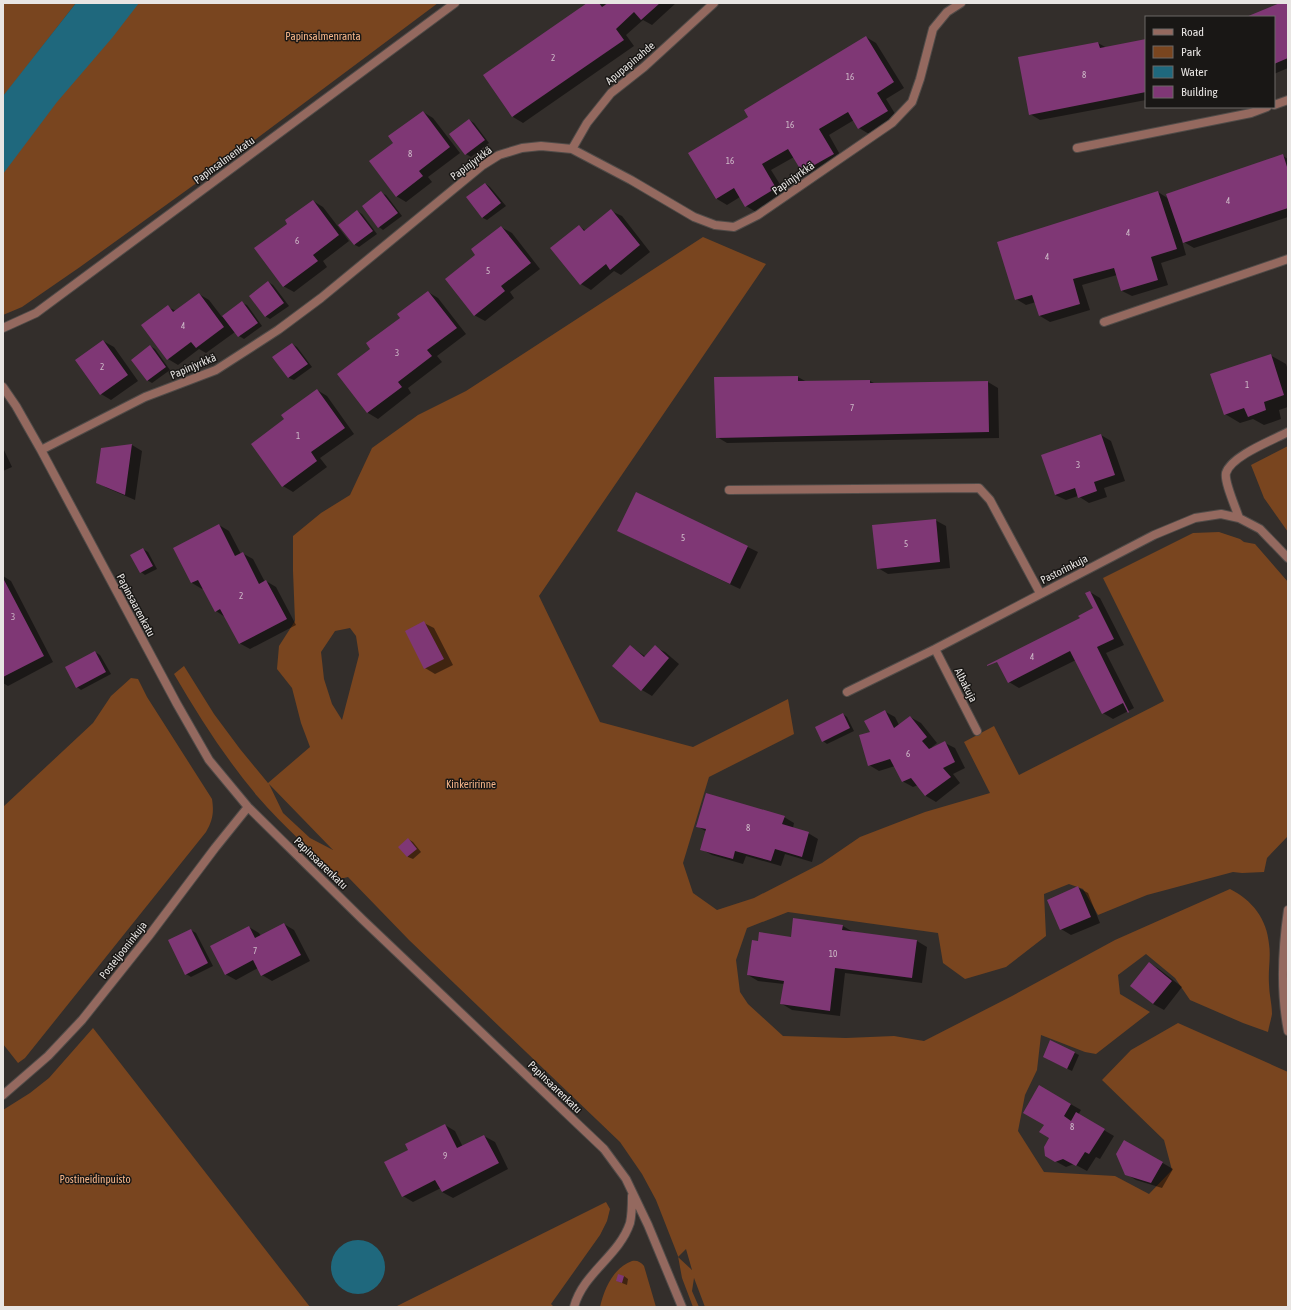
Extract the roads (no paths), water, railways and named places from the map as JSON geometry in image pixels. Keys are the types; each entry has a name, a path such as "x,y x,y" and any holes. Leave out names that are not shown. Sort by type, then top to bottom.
{"street":[{"name":"Papinsalmenkatu","path":"3,328 36,313 455,3"},
{"name":"Apupapinahde","path":"572,149 587,122 611,93 644,67 714,3"},
{"name":"Papinjyrkkä","path":"41,450 145,397 216,370 265,338 321,298 483,166 499,155 522,148 541,146 572,149 631,180 694,217 715,225 734,227 758,215 892,124 912,102 920,80 933,29 947,12 961,3"},
{"path":"1275,105 1288,100"},
{"path":"1077,148 1251,113 1264,108"},
{"path":"1104,322 1288,259"},
{"name":"Papinsaarenkatu","path":"3,387 16,406 41,450 177,704 210,760 248,807 363,920 604,1149 626,1179 648,1225 682,1307"},
{"path":"1239,518 1228,486 1226,473 1242,455 1288,432"},
{"path":"729,490 979,488 990,500 1040,593"},
{"name":"Pastorinkuja","path":"847,692 935,649 1154,535 1195,518 1221,514 1239,518 1260,529 1288,558"},
{"name":"Albakuja","path":"935,649 977,731"},
{"name":"Posteljooninkuja","path":"3,1096 48,1056 82,1020 248,807"},
{"path":"1288,910 1283,945 1282,982 1285,1018 1288,1031"},
{"path":"574,1307 580,1292 588,1280 596,1269 614,1251 625,1234 632,1215 632,1193"}],"water":[{"path":"76,3 139,3 112,38 57,102 3,174 3,96"},
{"path":"353,1240 363,1240 373,1244 381,1252 385,1262 385,1272 381,1282 373,1290 363,1294 353,1294 343,1290 335,1282 331,1272 331,1262 335,1252 343,1244"}],"park label":[{"name":"Papinsalmenranta","path":"323,36"},
{"name":"Kinkeririnne","path":"471,784"},
{"name":"Postineidinpuisto","path":"95,1179"}]}
